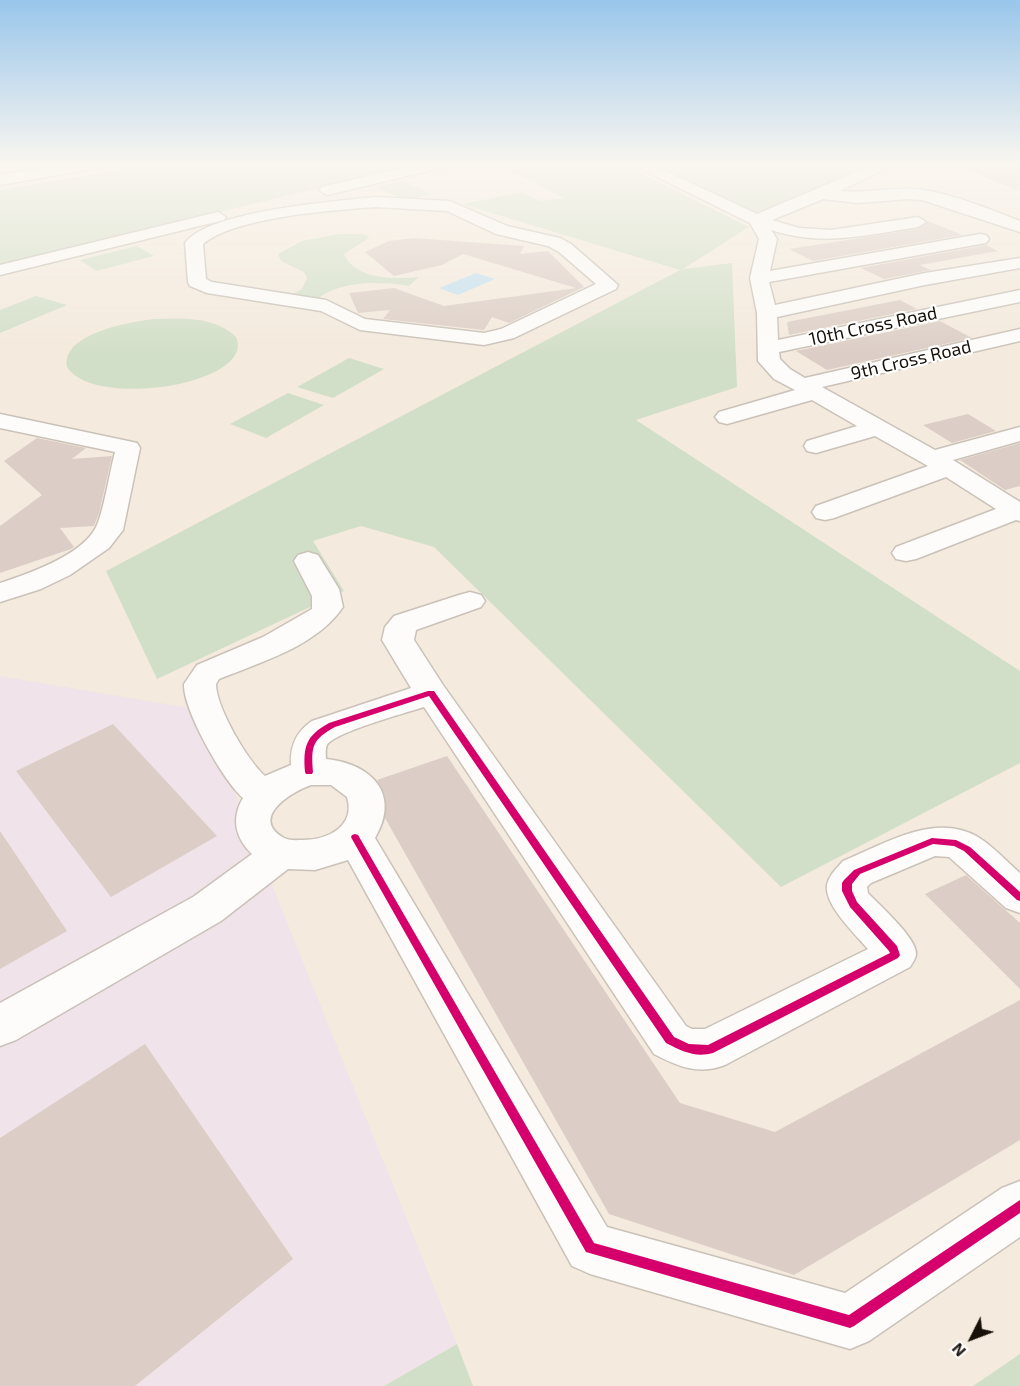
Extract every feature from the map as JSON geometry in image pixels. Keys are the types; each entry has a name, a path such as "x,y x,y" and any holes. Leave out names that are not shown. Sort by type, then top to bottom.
{"street":[{"path":"0,270 197,227"},
{"path":"223,227 200,235 195,240 197,282 207,287 326,306 360,324 484,339 507,334 609,285 554,242 495,227"},
{"path":"760,227 768,239 759,278 768,313 769,361 782,374 1014,505"},
{"path":"778,227 798,233 831,235 886,227"},
{"path":"846,227 903,253"},
{"path":"759,278 980,239"},
{"path":"768,313 925,279 1020,262"},
{"name":"10th Cross Road","path":"769,348 1020,296"},
{"name":"9th Cross Road","path":"727,417 808,389 1020,335"},
{"path":"0,421 128,448 110,530 103,538 85,554 59,570 0,593"},
{"path":"816,446 878,427"},
{"path":"825,512 940,463 1020,434"},
{"path":"906,553 1014,505"},
{"path":"263,795 240,772 227,750 204,700 200,688 201,679 208,672 290,636 323,616 328,609 328,599 308,561"},
{"path":"470,601 405,623 397,634 401,647 670,1040 688,1049 708,1050 895,955 894,949 853,903 847,891 847,883 857,872 933,842 956,843 967,849 1020,897"},
{"path":"309,772 308,750 311,740 319,732 332,725 431,693"},
{"path":"309,772 327,772 343,776 357,784 366,795 369,809 366,823 356,837 340,847 322,854 302,856 282,854 267,846 256,834 252,821 255,807 263,795 275,784 291,776 309,772"},
{"path":"356,837 590,1248 850,1322 1020,1206"},
{"path":"0,1026 207,909 282,854"}],"shaded area":[{"path":"0,676 189,708 221,759 457,1344 384,1386 0,1386"}],"green space":[{"path":"0,227 159,227 0,265"},
{"path":"537,227 749,227 683,269 732,263 737,387 636,420 1020,671 1020,763 781,887 434,547 361,526 313,541 344,591 157,679 106,571 680,270"},
{"path":"339,234 368,236 369,238 344,254 349,263 357,269 377,276 419,277 409,286 373,283 347,286 324,294 315,301 288,297 302,289 307,278 304,272 281,261 278,254 302,241"},
{"path":"137,246 154,256 96,271 80,260"},
{"path":"36,296 67,305 0,333 0,310"},
{"path":"154,319 197,320 218,325 236,337 236,354 222,368 199,378 170,386 138,389 108,387 83,380 67,367 68,355 86,338 100,331"},
{"path":"349,358 384,369 333,398 297,387"},
{"path":"288,393 324,405 266,438 230,424"},
{"path":"457,1344 473,1386 384,1386"},
{"path":"1020,1354 1020,1386 973,1386"}],"water":[{"path":"476,273 495,279 458,295 439,288"}],"building":[{"path":"921,227 942,227 962,235 813,261 789,249 918,229"},
{"path":"414,238 524,246 520,254 548,251 584,287 509,323 492,317 484,330 383,319 390,310 358,313 349,293 394,288 444,306 576,288 463,254 442,265 394,276 365,252 389,241"},
{"path":"986,245 998,251 920,265 931,270 884,279 861,268"},
{"path":"900,300 917,309 789,335 787,322"},
{"path":"940,321 972,338 827,370 796,351"},
{"path":"968,414 996,431 952,443 923,425"},
{"path":"37,438 86,448 72,459 112,456 99,513 94,526 60,528 74,547 71,549 0,573 0,526 42,495 4,461"},
{"path":"1020,443 1020,486 1005,490 960,460"},
{"path":"113,724 217,836 111,897 16,771"},
{"path":"447,756 680,1103 775,1132 1020,1000 1020,1140 794,1275 609,1214 385,818 385,795 377,780"},
{"path":"0,831 67,931 0,969"},
{"path":"966,875 1020,923 1020,989 925,894"},
{"path":"145,1044 293,1259 135,1386 0,1386 0,1138"}],"cycle path":[{"path":"309,772 310,744 324,730 332,725 431,693 670,1040 688,1049 709,1050 895,955 894,949 853,904 847,891 847,883 857,872 932,841 956,843 967,849 1020,897"},
{"path":"355,837 590,1248 850,1322 1020,1206"}]}
